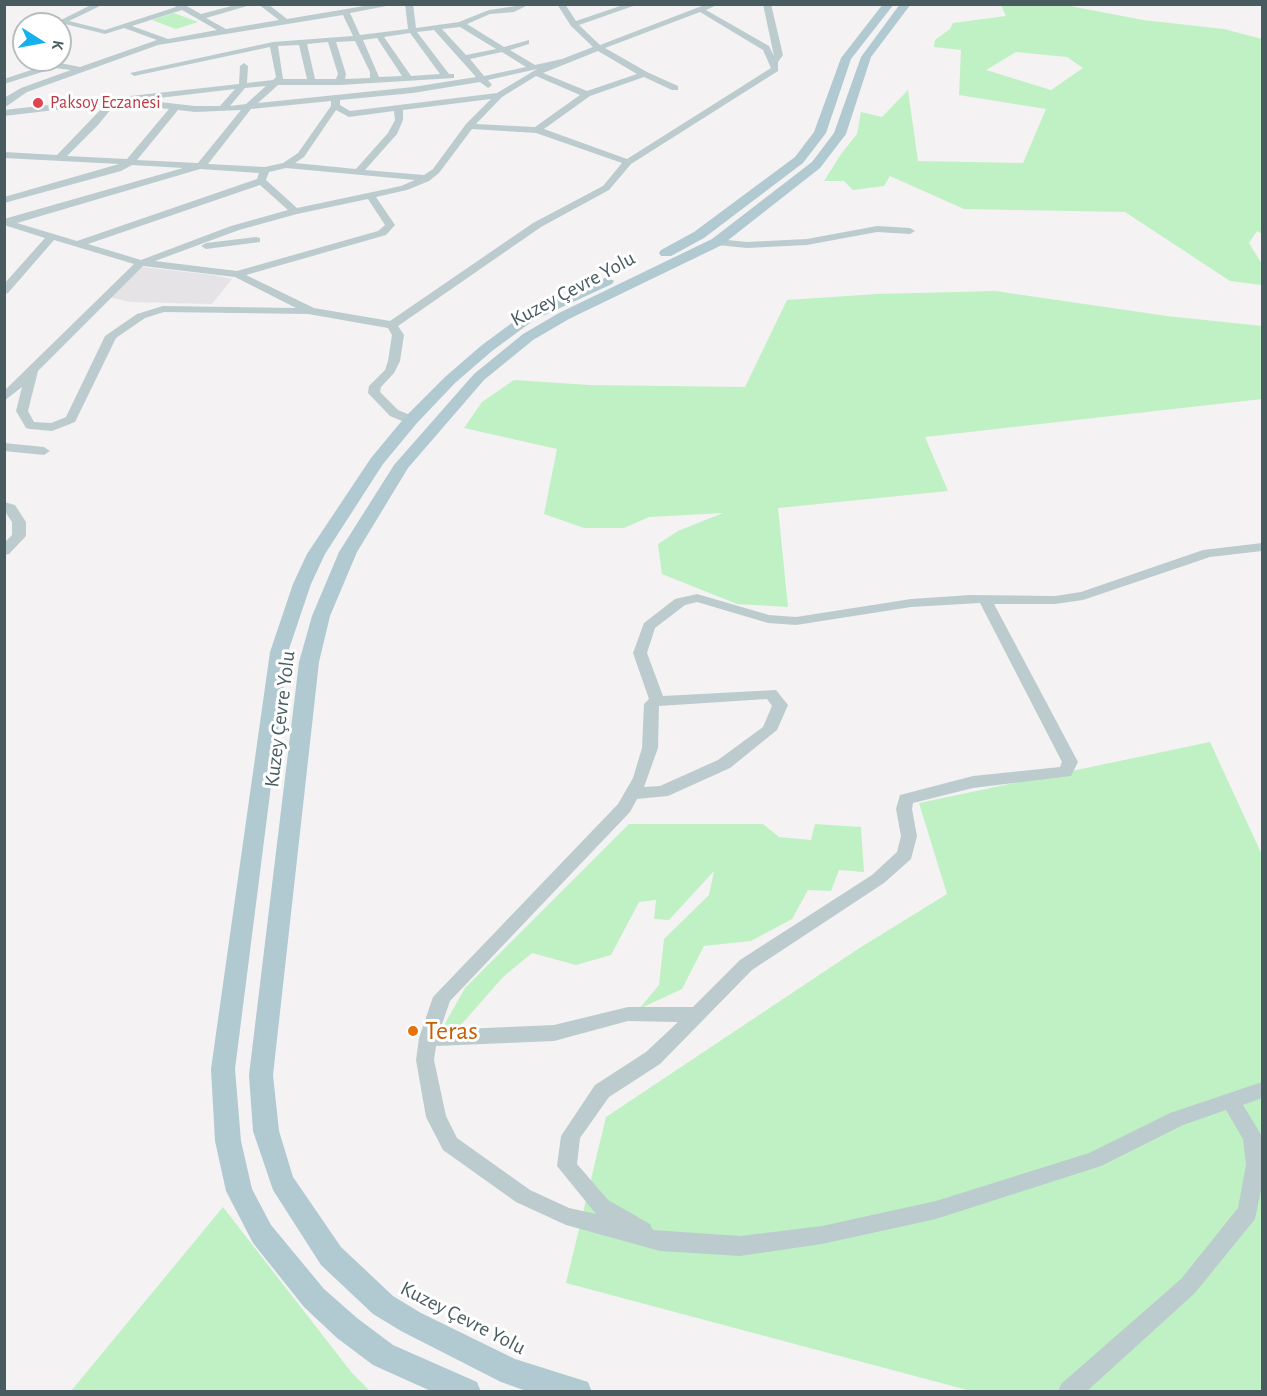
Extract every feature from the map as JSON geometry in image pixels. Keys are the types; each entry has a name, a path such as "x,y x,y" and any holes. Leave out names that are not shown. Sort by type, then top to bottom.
{"main road":[{"name":"Kuzey Çevre Yolu","path":"467,1392 383,1355 347,1328 314,1298 262,1234 239,1191 228,1141 223,1069 279,652 302,584 316,554 377,461 411,420 450,380 528,317 699,235 799,160 820,134 846,58 890,4"},
{"name":"Kuzey Çevre Yolu","path":"578,1392 511,1372 411,1322 383,1305 331,1256 282,1182 266,1131 261,1076 309,662 321,616 348,552 366,520 402,465 479,377 528,337 555,321 717,242 816,165 840,134 866,57 906,4"}],"street":[{"path":"100,4 61,22 105,32 179,6 224,31"},
{"path":"199,17 250,4"},
{"path":"262,4 282,22"},
{"path":"4,105 7,100 24,90 138,48 224,31 393,4"},
{"path":"409,4 412,31 446,76"},
{"path":"134,73 278,44 332,41 460,24 489,12 511,10 526,4"},
{"path":"561,4 574,24 599,48 644,74 675,88"},
{"path":"574,24 635,4"},
{"path":"767,4 779,55 774,62"},
{"path":"33,368 22,411 30,425 52,427 71,419 111,336 141,316 163,309 311,311 392,325 537,225 606,188 628,162 769,75 775,69 774,62 766,48 707,7 564,61 534,70 480,76 412,90 336,101 288,102 222,109 175,107 117,100"},
{"path":"345,11 374,72 375,80"},
{"path":"6,223 201,166 248,107 280,78 278,44 282,22"},
{"path":"460,24 534,70 567,88 587,94"},
{"path":"124,26 167,41"},
{"path":"436,27 499,95"},
{"path":"379,35 408,78"},
{"path":"332,41 342,74 340,81"},
{"path":"288,102 306,80 302,42"},
{"path":"465,58 505,50 526,42"},
{"path":"116,58 141,81"},
{"path":"4,82 55,65 63,64 82,70"},
{"path":"222,109 243,85 244,66"},
{"path":"4,398 141,262 235,228 295,211 404,188 426,179 436,171 469,126 499,95 534,70"},
{"path":"537,130 587,94 644,74"},
{"path":"4,113 276,82 480,76"},
{"path":"148,88 156,95"},
{"path":"319,128 349,114 499,95"},
{"path":"59,158 117,100"},
{"path":"336,101 349,114"},
{"path":"286,165 301,155 336,101"},
{"path":"4,200 118,169 129,163 175,107"},
{"path":"359,171 392,135 399,120 398,108"},
{"path":"4,125 25,111"},
{"path":"469,126 537,130 628,162"},
{"path":"4,155 265,170 286,165 426,179"},
{"path":"261,181 265,170"},
{"path":"261,181 295,211"},
{"path":"80,243 261,181"},
{"path":"237,274 382,233 390,225 371,196"},
{"path":"6,223 141,262 237,274 311,311"},
{"path":"717,242 757,244 807,242 877,229 910,231"},
{"path":"4,291 53,235"},
{"path":"173,252 256,240"},
{"path":"392,325 399,335 394,361 390,371 375,386 374,393 394,413 411,420"},
{"path":"4,447 44,451"},
{"path":"4,506 10,508 19,522 19,536 4,551"},
{"path":"657,701 640,653 649,626 680,602 698,598 768,619 796,621 911,603 985,599 1055,600 1083,596 1209,553 1263,547"},
{"path":"660,1241 602,1207 567,1166 571,1136 602,1091 653,1058 746,965 878,879 905,855 909,836 904,809 906,799 973,782 1065,772 1070,762 985,599"},
{"path":"633,793 662,792 724,764 769,730 780,705 771,694 657,701 652,704 650,748 641,778 624,808 442,997 428,1038 425,1060 436,1117 450,1144 523,1196 566,1216 660,1241 740,1245 822,1235 936,1210 1094,1160 1177,1119 1263,1089"},
{"path":"428,1038 554,1033 628,1014 697,1015"},
{"path":"1069,1392 1188,1286 1248,1212 1256,1166 1253,1137 1230,1100"}],"shaded area":[{"path":"141,267 232,279 212,304 130,302 109,297"}],"green space":[{"path":"1001,5 1065,5 1143,20 1224,29 1262,39 1262,234 1257,231 1249,243 1262,264 1262,285 1230,281 1125,212 964,209 890,176 884,186 853,190 844,181 824,181 857,134 861,112 882,117 908,90 918,161 1023,163 1046,109 959,95 961,50 934,47 935,40 950,29 953,23 1006,16","holes":["1016,52 1067,57 1083,68 1051,90 986,70"]},
{"path":"174,13 198,22 176,29 152,20"},
{"path":"995,291 1167,316 1262,326 1262,399 925,437 948,491 778,508 788,607 737,604 662,574 658,544 678,531 723,513 649,517 624,528 584,528 544,514 557,449 464,428 482,402 514,380 589,385 745,387 787,300 877,294"},
{"path":"1210,742 1262,855 1262,1391 971,1391 566,1283 606,1117 858,949 947,894 919,803"},
{"path":"629,824 763,824 779,837 811,840 815,824 861,827 864,872 839,870 831,891 808,890 792,919 751,941 704,946 682,989 639,1009 659,985 664,939 709,895 714,871 669,920 654,919 656,900 639,902 611,955 576,965 532,953 503,977 453,1034 443,1027 465,988"},
{"path":"223,1207 352,1373 370,1391 71,1391"}],"place":[{"name":"Paksoy Eczanesi","path":"38,103"},
{"name":"Teras","path":"413,1031"}]}
